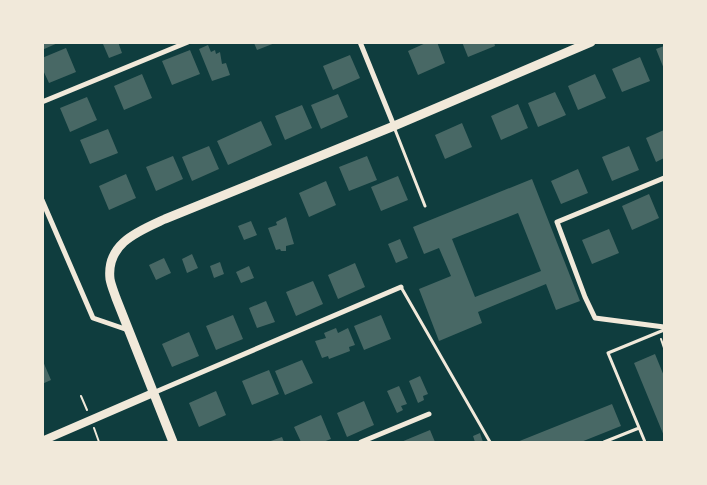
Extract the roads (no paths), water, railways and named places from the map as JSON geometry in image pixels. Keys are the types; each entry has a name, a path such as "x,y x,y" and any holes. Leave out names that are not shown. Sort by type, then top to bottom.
{"main road":[{"path":"173,442 112,285 110,278 111,263 117,248 134,233 394,126 591,42"}],"street":[{"path":"42,102 188,42"},
{"path":"360,42 394,126"},
{"path":"664,178 557,222 594,318 664,328"},
{"path":"42,200 93,318 129,330"},
{"path":"42,441 401,287"},
{"path":"361,442 429,414"}],"lane":[{"path":"394,126 425,206"},
{"path":"401,287 490,442"},
{"path":"644,442 608,353 664,328"},
{"path":"604,442 639,428"}]}
